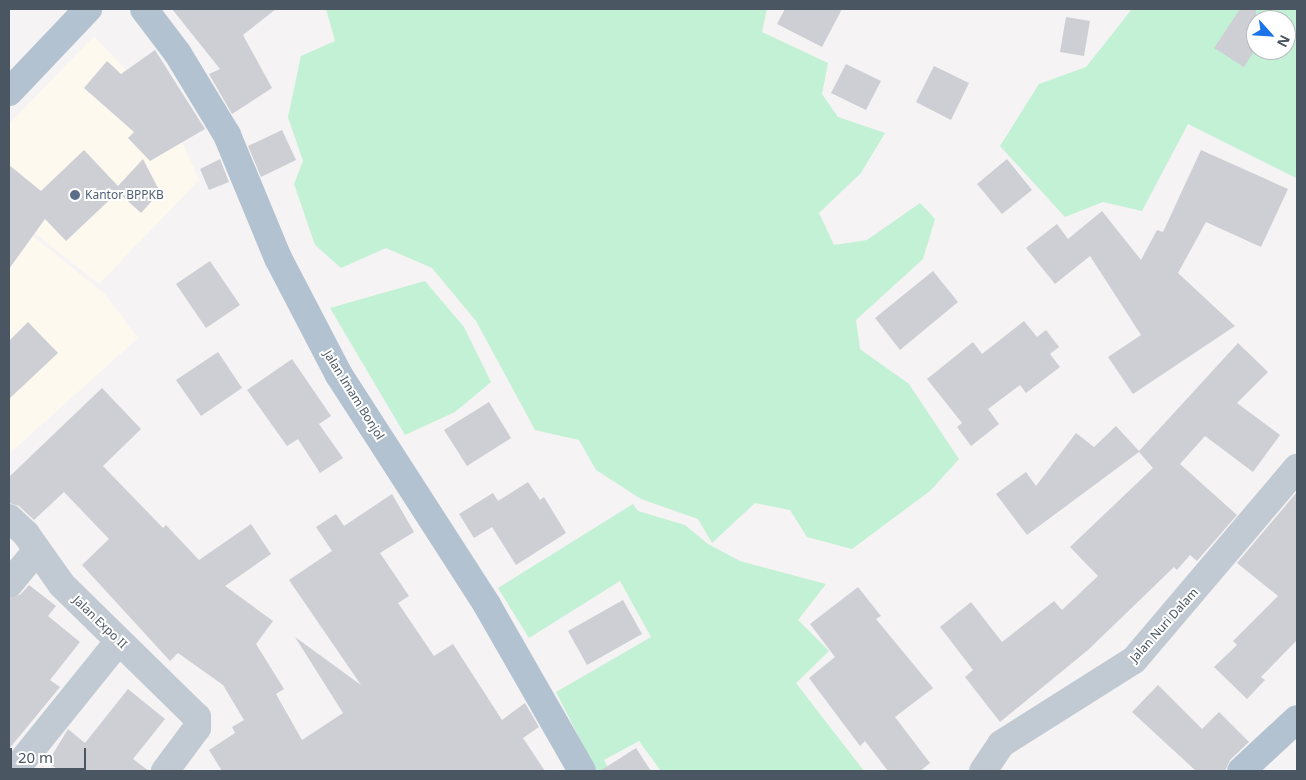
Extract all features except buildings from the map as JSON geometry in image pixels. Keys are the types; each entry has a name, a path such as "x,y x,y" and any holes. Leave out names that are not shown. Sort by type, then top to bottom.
{"main road":[{"path":"9,92 88,9"},
{"name":"Jalan Imam Bonjol","path":"144,9 178,54 227,134 278,258 339,375 487,605 582,771"},
{"path":"1241,771 1297,719"}],"street":[{"name":"Jalan Nuri Dalam","path":"983,771 1001,744 1134,660 1297,468"},
{"name":"Jalan Expo II","path":"9,518 37,550 62,585 198,721 170,769"},
{"path":"9,584 37,550"},
{"path":"14,771 119,641"}],"shaded area":[{"path":"94,36 151,97 177,131 199,180 99,284 9,213 9,124"},
{"path":"9,217 105,294 138,338 9,454"}],"green space":[{"path":"326,9 767,9 762,32 828,63 822,94 838,117 885,133 861,173 819,213 834,245 867,240 920,203 935,219 923,259 856,320 860,349 909,384 959,459 930,491 852,549 807,537 790,510 755,503 712,543 698,519 641,499 596,470 579,440 535,430 476,321 432,268 386,248 341,268 315,245 294,184 303,161 288,117 301,56 335,41"},
{"path":"1132,9 1297,9 1296,178 1188,124 1142,211 1103,202 1065,217 1000,146 1039,84 1086,67"},
{"path":"425,281 464,327 491,382 455,412 405,435 330,308"},
{"path":"633,504 638,511 685,525 708,544 740,561 826,584 798,620 829,651 796,683 864,771 661,771 639,741 604,760 610,771 596,771 556,692 651,637 620,581 529,638 498,588"}],"place":[{"name":"Kantor BPPKB","path":"75,195"}]}
